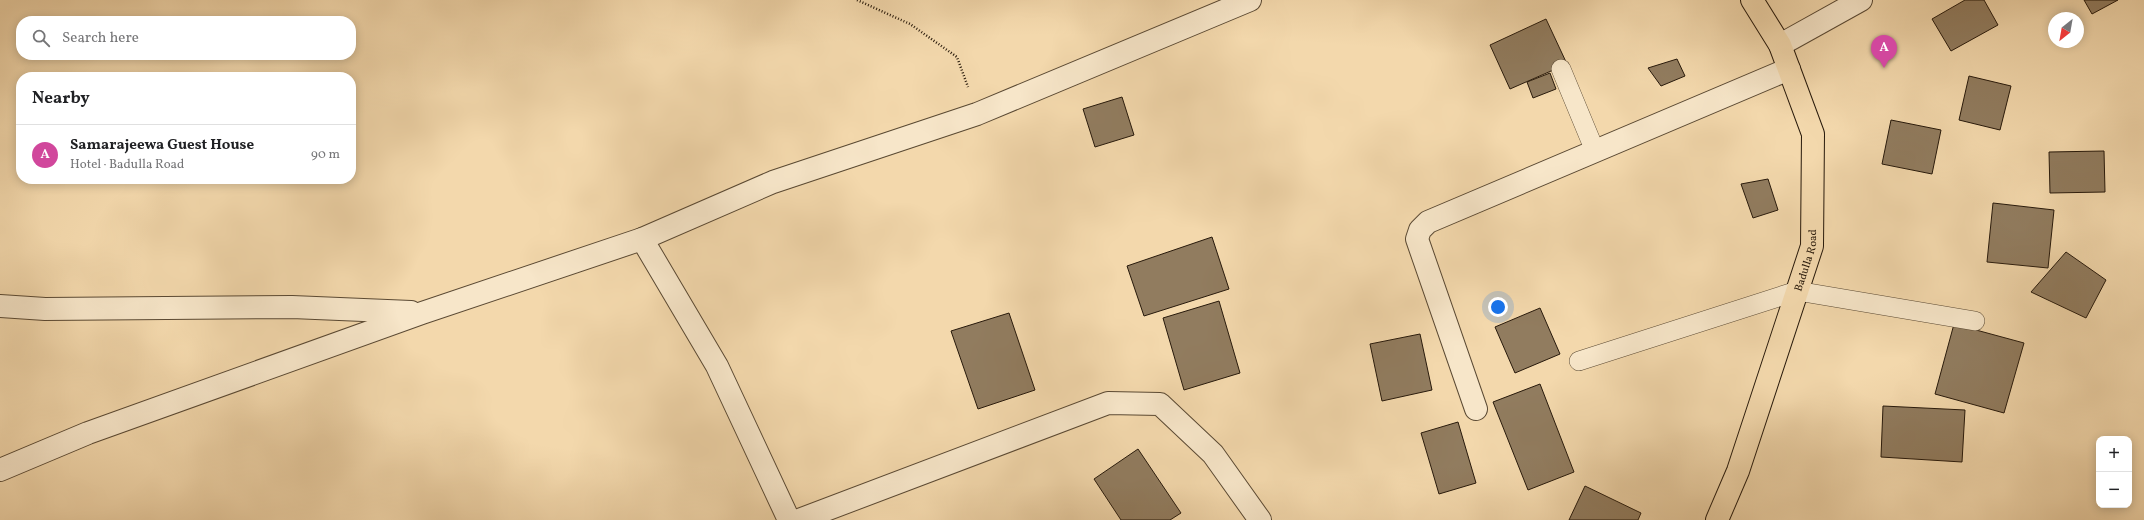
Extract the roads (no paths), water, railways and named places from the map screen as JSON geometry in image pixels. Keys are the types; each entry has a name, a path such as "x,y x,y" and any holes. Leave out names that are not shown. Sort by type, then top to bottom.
{"highway":[{"name":"Badulla Road","path":"1717,520 1738,471 1812,246 1814,134 1780,45 1752,0"}],"street":[{"path":"0,470 88,433 422,312 642,239 773,182 977,114 1250,0"},
{"path":"1780,45 1861,0"},
{"path":"1476,409 1417,239 1420,230 1428,222 1789,68"},
{"path":"642,239 717,366 789,520"},
{"path":"0,306 45,309 292,307 422,312"},
{"path":"800,520 1108,403 1160,404 1213,454 1260,520"}],"lane":[{"path":"1561,69 1595,151"},
{"path":"1579,361 1797,291 1975,321"}],"place":[{"name":"Samarajeewa Guest House","path":"1884,68"}]}
